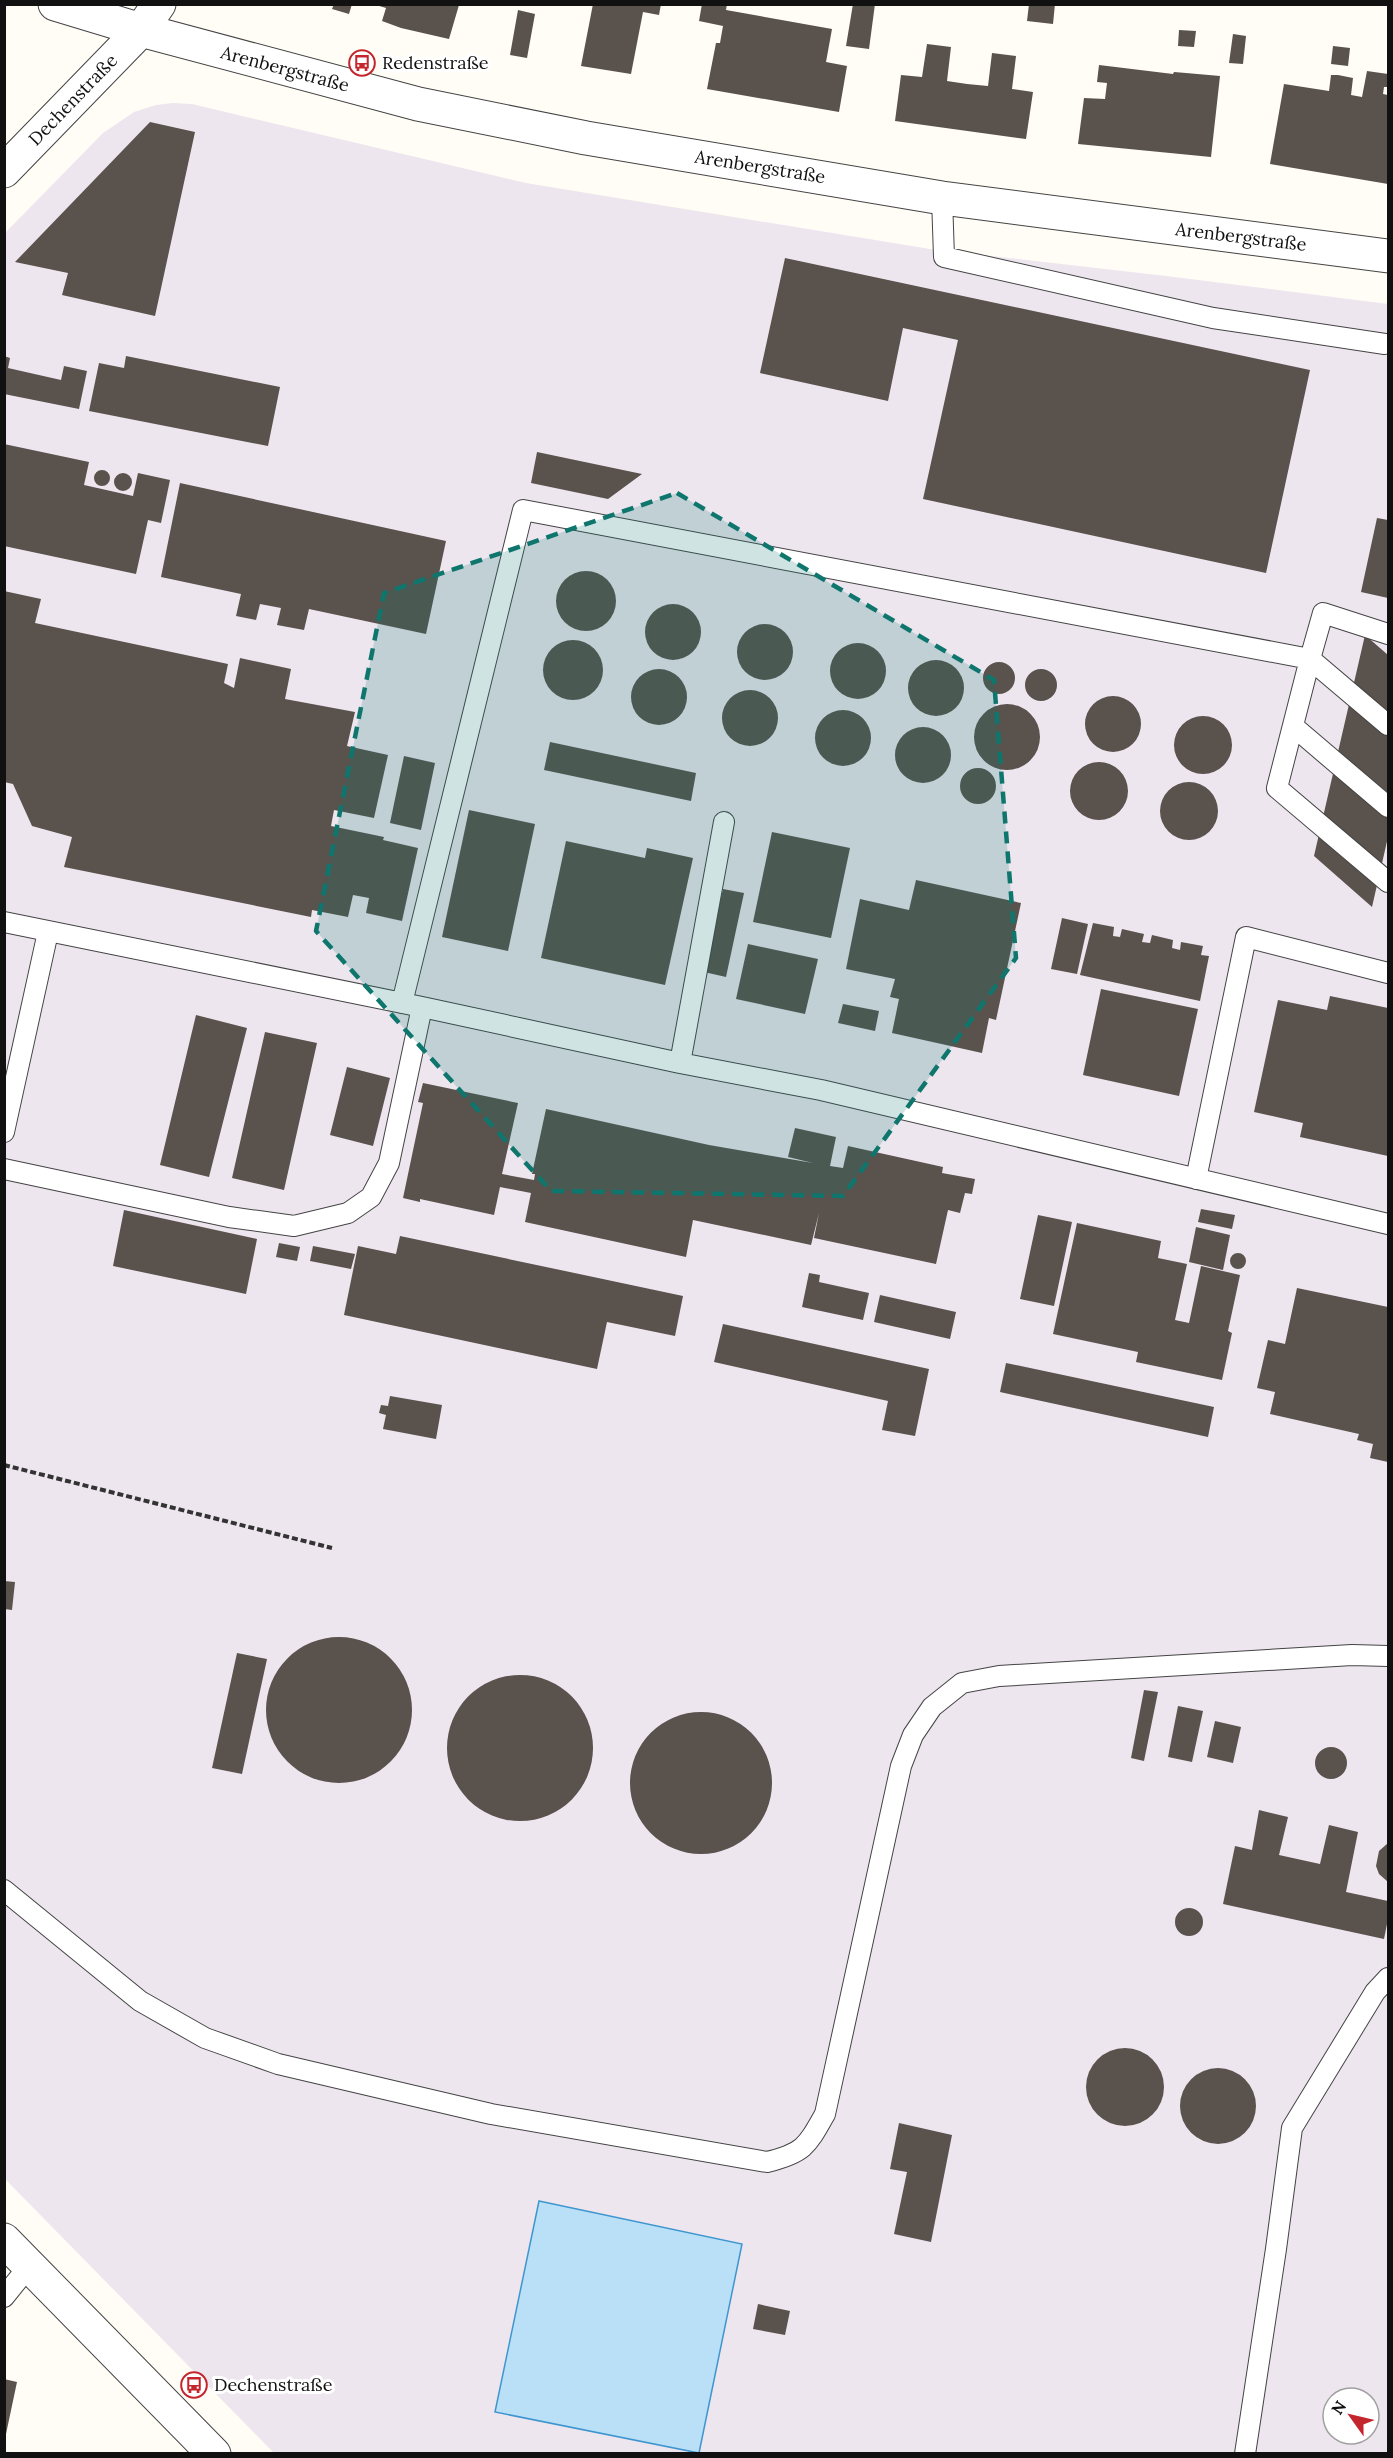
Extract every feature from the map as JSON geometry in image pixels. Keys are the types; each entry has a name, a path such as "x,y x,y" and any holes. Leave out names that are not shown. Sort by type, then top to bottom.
{"street":[{"name":"Arenbergstraße","path":"55,4 150,17 418,104 586,138 942,198 1389,256"},
{"name":"Dechenstraße","path":"4,171 150,17"},
{"path":"4,2240 214,2454"}],"lane":[{"path":"942,198 944,257 1213,318 1385,344"},
{"path":"402,1003 522,510 1310,659 1389,725"},
{"path":"1389,634 1323,613 1277,788 1389,882"},
{"path":"1293,726 1389,807"},
{"path":"680,1064 724,822"},
{"path":"4,922 422,1007 680,1064 821,1090 1389,1224"},
{"path":"4,1132 48,932"},
{"path":"1196,1179 1246,937 1389,973"},
{"path":"4,1169 229,1217 294,1226 348,1213 371,1197 389,1164 422,1007"},
{"path":"4,1890 140,2001 205,2038 278,2064 491,2114 767,2162 791,2157 811,2141 825,2114 901,1766 913,1735 932,1707 962,1683 999,1676 1341,1656 1389,1656"},
{"path":"1245,2454 1292,2128 1375,1992 1389,1978"},
{"path":"4,2297 29,2266"}],"path":[{"path":"4,1465 332,1548"}],"highlighted area":[{"path":"677,493 994,680 1016,958 843,1196 551,1191 316,931 384,593"}],"shaded area":[{"path":"192,104 526,183 930,249 1388,304 1388,2453 274,2453 5,2179 4,234 103,133 134,112 156,105"}],"water":[{"path":"539,2201 742,2244 699,2453 495,2412"}],"building":[{"path":"334,4 352,4 349,14 332,9"},
{"path":"593,4 661,4 659,15 643,12 631,74 581,66"},
{"path":"702,4 727,4 726,10 832,29 826,62 847,66 839,112 707,89 716,43 720,43 723,26 699,21"},
{"path":"853,4 875,4 869,49 846,46"},
{"path":"1029,4 1055,4 1053,24 1027,21"},
{"path":"376,5 459,5 449,39 401,28 382,21 386,8"},
{"path":"518,10 535,14 527,58 510,55"},
{"path":"1179,30 1196,31 1194,47 1178,46"},
{"path":"1233,34 1246,36 1243,64 1229,63"},
{"path":"927,44 951,47 947,81 967,84 988,86 992,53 1016,56 1012,89 1033,92 1026,139 895,121 901,75 922,77"},
{"path":"1333,46 1350,48 1348,66 1331,64"},
{"path":"1099,65 1173,74 1174,72 1220,76 1211,157 1078,144 1084,98 1105,99 1107,83 1097,82"},
{"path":"1367,71 1388,74 1388,87 1384,87 1383,94 1388,95 1388,184 1270,164 1284,84 1329,91 1331,75 1338,75 1353,78 1351,95 1362,97"},
{"path":"150,122 195,132 155,316 62,295 68,273 15,262"},
{"path":"785,258 1310,370 1266,573 923,499 958,340 903,328 888,401 760,373"},
{"path":"4,356 10,358 8,368 61,380 64,366 87,371 79,409 4,394"},
{"path":"126,356 280,387 268,446 89,411 99,363 124,368"},
{"path":"4,444 89,462 84,485 133,496 138,473 170,480 161,523 148,520 136,574 4,546"},
{"path":"537,452 642,474 608,499 531,483"},
{"path":"102,470 108,472 110,478 108,484 102,486 96,484 94,478 96,472"},
{"path":"123,473 129,476 132,482 129,488 123,491 117,488 114,482 117,476"},
{"path":"180,483 446,541 426,634 309,609 304,630 277,625 281,608 260,604 256,620 236,616 241,594 161,577"},
{"path":"1377,518 1388,520 1388,598 1361,592"},
{"path":"586,571 603,576 611,584 616,601 611,618 603,626 586,631 569,626 561,618 556,601 561,584 569,576"},
{"path":"4,591 41,599 35,623 228,664 224,683 234,688 240,658 291,669 285,699 355,712 347,746 388,755 374,818 334,810 331,826 384,837 383,840 418,848 402,921 366,913 369,898 353,895 348,917 312,910 311,917 64,867 72,837 32,826 13,784 4,782"},
{"path":"673,604 684,606 693,612 699,621 701,632 699,643 693,652 684,658 673,660 662,658 653,652 647,643 645,632 647,621 653,612 662,606"},
{"path":"765,624 776,626 785,632 791,641 793,652 791,663 785,672 776,678 765,680 754,678 745,672 739,663 737,652 739,641 745,632 754,626"},
{"path":"1365,635 1388,655 1388,837 1372,907 1314,856"},
{"path":"573,640 590,645 598,653 603,670 598,687 590,695 573,700 556,695 548,687 543,670 548,653 556,645"},
{"path":"858,643 869,645 878,651 884,660 886,671 884,682 878,691 869,697 858,699 847,697 838,691 832,682 830,671 832,660 838,651 847,645"},
{"path":"936,660 947,662 956,668 962,677 964,688 962,699 956,708 947,714 936,716 925,714 916,708 910,699 908,688 910,677 916,668 925,662"},
{"path":"999,662 1010,667 1015,678 1010,689 999,694 988,689 983,678 988,667"},
{"path":"659,669 670,671 679,677 685,686 687,697 685,708 679,717 670,723 659,725 648,723 639,717 633,708 631,697 633,686 639,677 648,671"},
{"path":"1041,669 1052,674 1057,685 1052,696 1041,701 1030,696 1025,685 1030,674"},
{"path":"750,690 761,692 770,698 776,707 778,718 776,729 770,738 761,744 750,746 739,744 730,738 724,729 722,718 724,707 730,698 739,692"},
{"path":"1113,696 1133,704 1141,724 1133,744 1113,752 1093,744 1085,724 1093,704"},
{"path":"1007,704 1020,706 1035,719 1040,737 1038,750 1025,765 1007,770 994,768 979,755 974,737 976,724 989,709"},
{"path":"843,710 854,712 863,718 869,727 871,738 869,749 863,758 854,764 843,766 832,764 823,758 817,749 815,738 817,727 823,718 832,712"},
{"path":"1197,716 1209,716 1224,724 1232,739 1232,751 1224,766 1209,774 1197,774 1182,766 1174,751 1174,739 1182,724"},
{"path":"923,727 934,729 943,735 949,744 951,755 949,766 943,775 934,781 923,783 912,781 903,775 897,766 895,755 897,744 903,735 912,729"},
{"path":"550,742 696,773 691,801 544,770"},
{"path":"404,756 435,763 421,830 390,823"},
{"path":"1093,762 1105,762 1120,770 1128,785 1128,797 1120,812 1105,820 1093,820 1078,812 1070,797 1070,785 1078,770"},
{"path":"978,768 991,773 996,786 991,799 978,804 965,799 960,786 965,773"},
{"path":"1183,782 1195,782 1210,790 1218,805 1218,817 1210,832 1195,840 1183,840 1168,832 1160,817 1160,805 1168,790"},
{"path":"469,810 535,824 508,951 442,937"},
{"path":"772,832 850,848 831,938 753,922"},
{"path":"566,841 645,858 647,848 693,858 665,985 541,958"},
{"path":"916,880 1021,903 996,1020 989,1018 982,1053 892,1033 899,999 890,997 895,979 846,969 860,899 909,910"},
{"path":"723,889 744,893 726,977 704,972"},
{"path":"1062,918 1088,924 1077,974 1051,969"},
{"path":"1093,923 1114,927 1113,936 1120,937 1122,929 1144,934 1142,942 1150,943 1152,935 1173,940 1172,948 1180,950 1181,942 1203,946 1201,955 1209,956 1200,1001 1080,975"},
{"path":"748,944 818,959 805,1014 736,999"},
{"path":"1101,989 1198,1009 1179,1096 1083,1075"},
{"path":"1330,996 1388,1008 1388,1156 1300,1137 1303,1123 1254,1112 1278,1000 1327,1010"},
{"path":"843,1004 879,1011 875,1031 838,1023"},
{"path":"196,1015 247,1028 209,1177 160,1165"},
{"path":"265,1032 317,1043 284,1190 232,1178"},
{"path":"347,1067 390,1078 373,1146 330,1135"},
{"path":"423,1083 518,1103 502,1174 534,1180 535,1174 532,1174 546,1109 709,1145 813,1163 788,1157 795,1128 836,1137 830,1166 843,1168 848,1146 943,1167 942,1173 975,1179 972,1194 965,1193 960,1213 948,1210 936,1264 814,1238 819,1213 811,1245 693,1220 686,1257 525,1222 531,1193 500,1187 494,1215 420,1199 420,1202 403,1198 423,1103 418,1102"},
{"path":"1201,1209 1235,1215 1232,1229 1198,1222"},
{"path":"124,1210 257,1239 246,1294 113,1266"},
{"path":"1038,1215 1072,1222 1054,1306 1020,1299"},
{"path":"1077,1223 1161,1241 1158,1258 1187,1264 1175,1320 1189,1323 1201,1266 1240,1275 1228,1331 1232,1333 1222,1380 1136,1362 1138,1352 1053,1334"},
{"path":"1196,1227 1230,1235 1223,1270 1189,1262"},
{"path":"400,1236 683,1296 675,1336 607,1322 597,1369 344,1315 358,1246 396,1254"},
{"path":"279,1243 300,1247 297,1261 276,1257"},
{"path":"313,1246 355,1254 351,1269 310,1261"},
{"path":"1238,1253 1244,1255 1246,1261 1244,1267 1238,1269 1232,1267 1230,1261 1232,1255"},
{"path":"809,1273 820,1275 819,1282 869,1293 863,1320 802,1307"},
{"path":"1297,1288 1388,1307 1388,1462 1370,1458 1373,1444 1357,1440 1359,1434 1270,1414 1275,1392 1257,1388 1268,1340 1285,1344"},
{"path":"880,1295 956,1312 950,1339 874,1322"},
{"path":"723,1324 929,1369 915,1436 882,1430 888,1401 714,1362"},
{"path":"1006,1363 1214,1407 1208,1437 1000,1392"},
{"path":"390,1396 442,1405 436,1439 383,1429 386,1415 379,1413 381,1405 388,1406"},
{"path":"4,1581 15,1582 12,1610 4,1609"},
{"path":"339,1637 367,1643 390,1659 406,1682 412,1710 406,1738 390,1761 367,1777 339,1783 311,1777 288,1761 272,1738 266,1710 272,1682 288,1659 311,1643"},
{"path":"237,1653 267,1659 242,1774 212,1768"},
{"path":"520,1675 548,1681 571,1697 587,1720 593,1748 587,1776 571,1799 548,1815 520,1821 492,1815 469,1799 453,1776 447,1748 453,1720 469,1697 492,1681"},
{"path":"1144,1690 1158,1692 1144,1761 1131,1758"},
{"path":"1178,1706 1203,1711 1192,1762 1168,1757"},
{"path":"701,1712 728,1717 751,1733 767,1756 772,1783 767,1810 751,1833 728,1849 701,1854 674,1849 651,1833 635,1810 630,1783 635,1756 651,1733 674,1717"},
{"path":"1215,1721 1241,1727 1233,1763 1207,1757"},
{"path":"1331,1747 1343,1751 1347,1763 1343,1775 1331,1779 1319,1775 1315,1763 1319,1751"},
{"path":"1259,1810 1288,1817 1279,1855 1320,1864 1329,1825 1358,1832 1346,1892 1388,1901 1388,1919 1384,1939 1223,1904 1235,1846 1252,1850"},
{"path":"1388,1843 1388,1882 1379,1874 1376,1866 1379,1851"},
{"path":"1189,1908 1199,1912 1203,1922 1199,1932 1189,1936 1179,1932 1175,1922 1179,1912"},
{"path":"1125,2048 1140,2051 1153,2059 1161,2072 1164,2087 1161,2102 1153,2115 1140,2123 1125,2126 1110,2123 1097,2115 1089,2102 1086,2087 1089,2072 1097,2059 1110,2051"},
{"path":"1211,2068 1225,2068 1239,2074 1250,2085 1256,2099 1253,2121 1245,2133 1225,2144 1211,2144 1197,2138 1186,2127 1180,2113 1180,2099 1186,2085 1197,2074"},
{"path":"899,2123 952,2135 931,2242 894,2234 907,2172 890,2169"},
{"path":"758,2304 790,2311 785,2335 753,2329"},
{"path":"4,2379 17,2382 6,2434 4,2434"}],"place":[{"name":"Redenstraße","path":"362,63"},
{"name":"Dechenstraße","path":"194,2385"}]}
